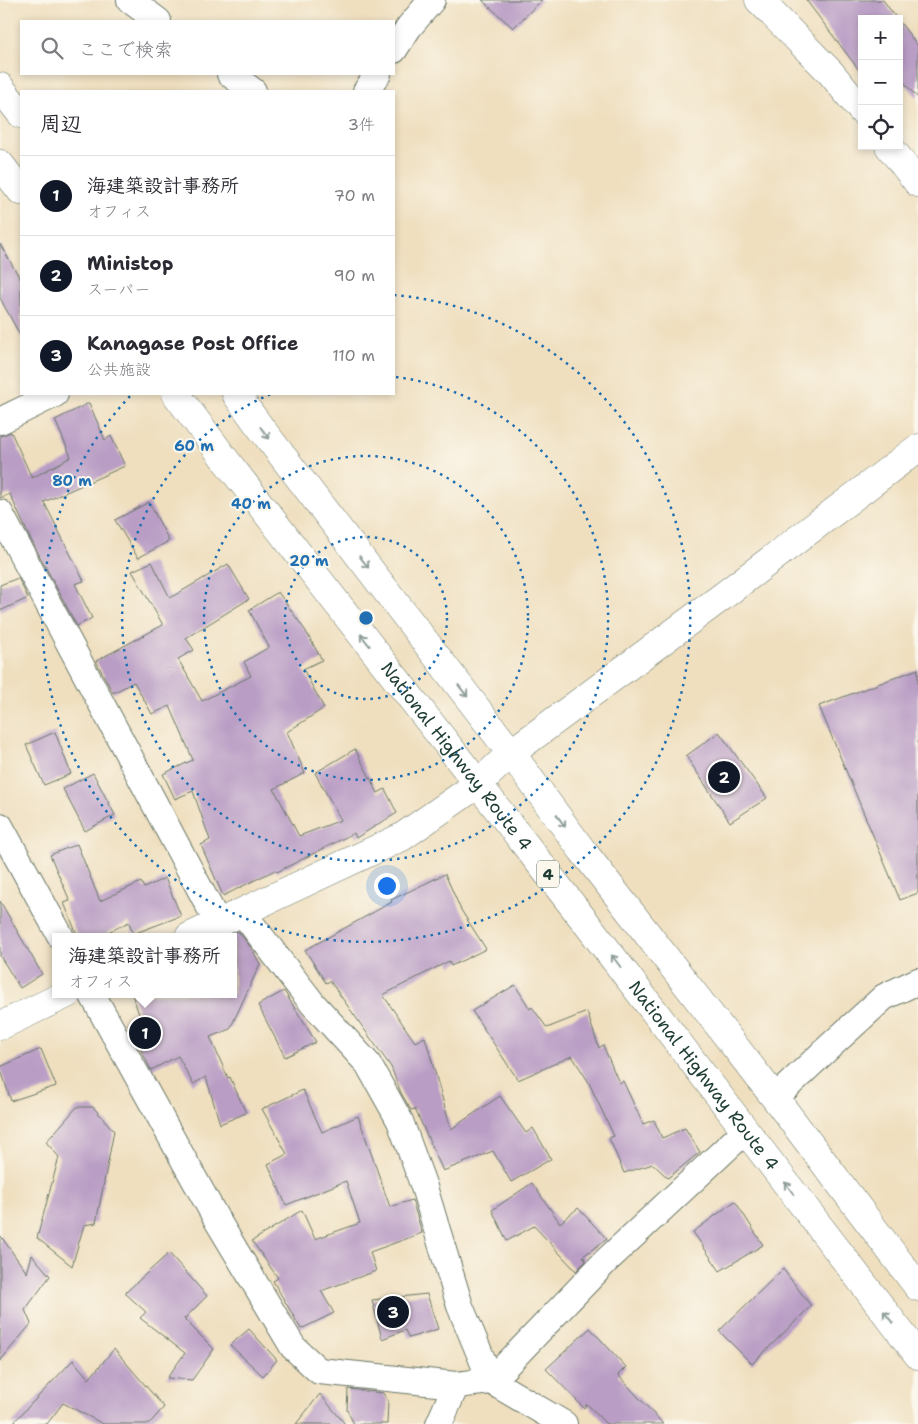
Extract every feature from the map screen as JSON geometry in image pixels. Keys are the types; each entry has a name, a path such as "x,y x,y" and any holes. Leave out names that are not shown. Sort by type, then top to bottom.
{"main road":[{"path":"759,0 831,73 858,106"},
{"path":"0,87 20,113"},
{"path":"892,150 918,183"},
{"path":"0,164 20,190"},
{"name":"National Highway Route 4","path":"177,395 591,929 918,1355"},
{"name":"4","path":"237,395 511,753 588,858 775,1098 918,1287"},
{"path":"198,933 402,837 478,784 511,753 703,611 918,448"},
{"path":"0,1026 59,998"}],"street":[{"path":"130,0 157,20"},
{"path":"395,48 409,27 432,0"},
{"path":"231,75 252,90"},
{"path":"367,90 377,75"},
{"path":"0,421 53,395"},
{"path":"0,513 218,924"},
{"path":"0,826 59,933"},
{"path":"242,912 312,1004 368,1064 400,1120 424,1187 460,1306 491,1381"},
{"path":"775,1098 884,997 918,981"},
{"path":"94,998 217,1220 293,1348 319,1371 456,1385 491,1381 564,1424"},
{"path":"491,1381 606,1261 745,1131"},
{"path":"439,1424 456,1385"}],"building":[{"path":"482,0 542,0 513,28"},
{"path":"806,0 883,0 894,15 858,15 858,69"},
{"path":"903,26 918,46 918,98 903,81"},
{"path":"0,244 20,278 20,335 0,298"},
{"path":"89,403 105,440 111,436 125,466 44,502 84,581 75,584 92,618 77,626 28,534 10,494 0,498 0,436 11,432 32,478 71,457 55,420"},
{"path":"149,502 169,541 138,558 115,520"},
{"path":"152,562 170,598 228,564 249,599 186,638 194,650 178,659 202,701 251,676 244,662 269,647 249,610 278,592 305,630 322,660 303,669 324,708 287,732 305,773 274,789 299,836 341,820 315,773 355,749 378,793 385,789 397,813 356,838 354,833 277,872 275,870 223,896 201,845 210,840 193,791 175,799 163,774 193,760 170,706 152,714 134,682 113,693 96,661 163,625 132,571"},
{"path":"18,578 28,598 0,611 0,585"},
{"path":"918,669 918,893 900,900 819,706"},
{"path":"55,732 71,774 44,785 26,745"},
{"path":"719,732 767,798 730,822 686,756"},
{"path":"93,773 115,815 85,831 63,789"},
{"path":"77,844 100,901 141,882 144,888 165,878 181,916 136,933 133,933 129,922 106,933 76,933 64,903 70,901 50,855"},
{"path":"445,874 461,910 486,949 451,966 449,961 383,995 415,1042 425,1037 451,1129 500,1096 526,1133 533,1128 551,1159 511,1182 493,1151 443,1171 415,1109 411,1110 401,1093 391,1067 330,981 326,983 305,950 392,902 391,900"},
{"path":"0,901 42,974 20,988 0,956"},
{"path":"238,931 252,949 260,964 230,1029 210,1037 246,1113 220,1124 206,1077 193,1084 178,1056 151,1070 128,1024 140,1017 133,998 237,998 237,933 234,933"},
{"path":"515,985 530,1009 532,1007 547,1028 587,1012 599,1048 603,1045 619,1083 623,1081 643,1124 654,1120 662,1138 685,1128 700,1152 668,1178 653,1164 624,1173 609,1138 614,1136 588,1081 572,1056 518,1080 472,1011"},
{"path":"284,991 316,1042 285,1057 258,1005"},
{"path":"41,1049 56,1086 11,1101 0,1067"},
{"path":"303,1090 322,1132 358,1116 390,1207 412,1200 422,1233 370,1252 376,1271 321,1291 334,1313 301,1329 273,1281 278,1278 252,1241 302,1210 315,1239 360,1223 346,1181 286,1205 268,1164 287,1154 262,1109"},
{"path":"77,1107 93,1107 114,1131 96,1223 84,1225 72,1266 37,1238 59,1157 46,1142"},
{"path":"532,1183 560,1223 578,1208 607,1239 583,1256 586,1261 576,1271 534,1226 507,1241 492,1210"},
{"path":"735,1201 763,1245 720,1271 693,1232"},
{"path":"0,1235 27,1273 32,1255 50,1276 25,1310 31,1324 0,1361"},
{"path":"169,1253 207,1296 184,1319 214,1349 192,1380 167,1378 185,1353 140,1318 146,1312 125,1293"},
{"path":"783,1269 811,1306 752,1364 719,1331"},
{"path":"427,1294 438,1329 409,1338 405,1330 382,1339 372,1300"},
{"path":"590,1328 626,1367 618,1375 663,1424 606,1424 587,1404 584,1408 546,1369"},
{"path":"249,1329 277,1360 263,1376 230,1345"},
{"path":"114,1349 164,1407 149,1424 103,1424 63,1403 47,1424 12,1424 73,1360 89,1379"},
{"path":"348,1389 383,1393 388,1401 387,1424 354,1424 347,1410"},
{"path":"320,1394 345,1424 296,1424"}],"place":[{"name":"Ministop","path":"724,777"},
{"name":"海建築設計事務所","path":"145,1033"},
{"name":"Kanagase Post Office","path":"393,1312"}]}
